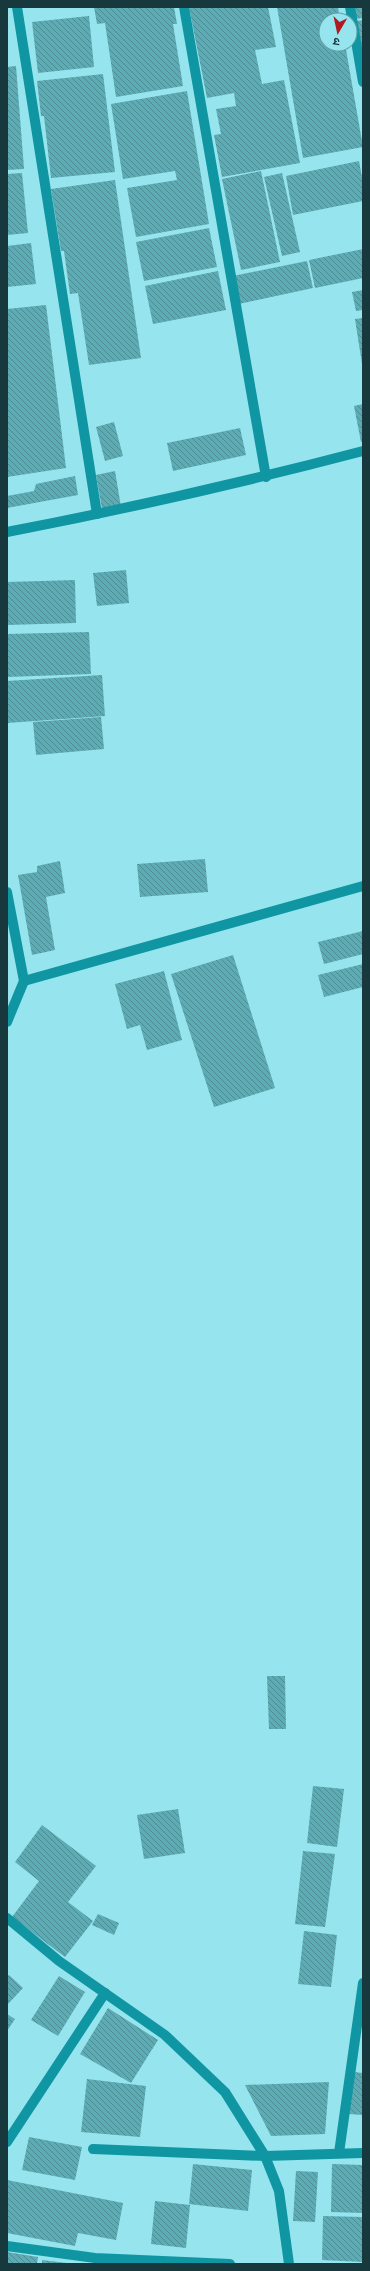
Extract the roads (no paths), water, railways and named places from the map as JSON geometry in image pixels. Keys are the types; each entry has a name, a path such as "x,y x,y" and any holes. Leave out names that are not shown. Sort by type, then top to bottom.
{"street":[{"path":"17,7 97,514"},
{"path":"184,7 266,477"},
{"path":"350,7 363,82"},
{"path":"7,532 266,477 363,452"},
{"path":"24,981 363,886"},
{"path":"7,892 24,981 7,1022"},
{"path":"7,1918 59,1961 165,2035 225,2092 265,2156 278,2191 289,2264"},
{"path":"339,2152 363,1983"},
{"path":"7,2142 105,1993"},
{"path":"93,2149 265,2156 339,2152 363,2153"},
{"path":"7,2246 95,2258 230,2264"}]}
